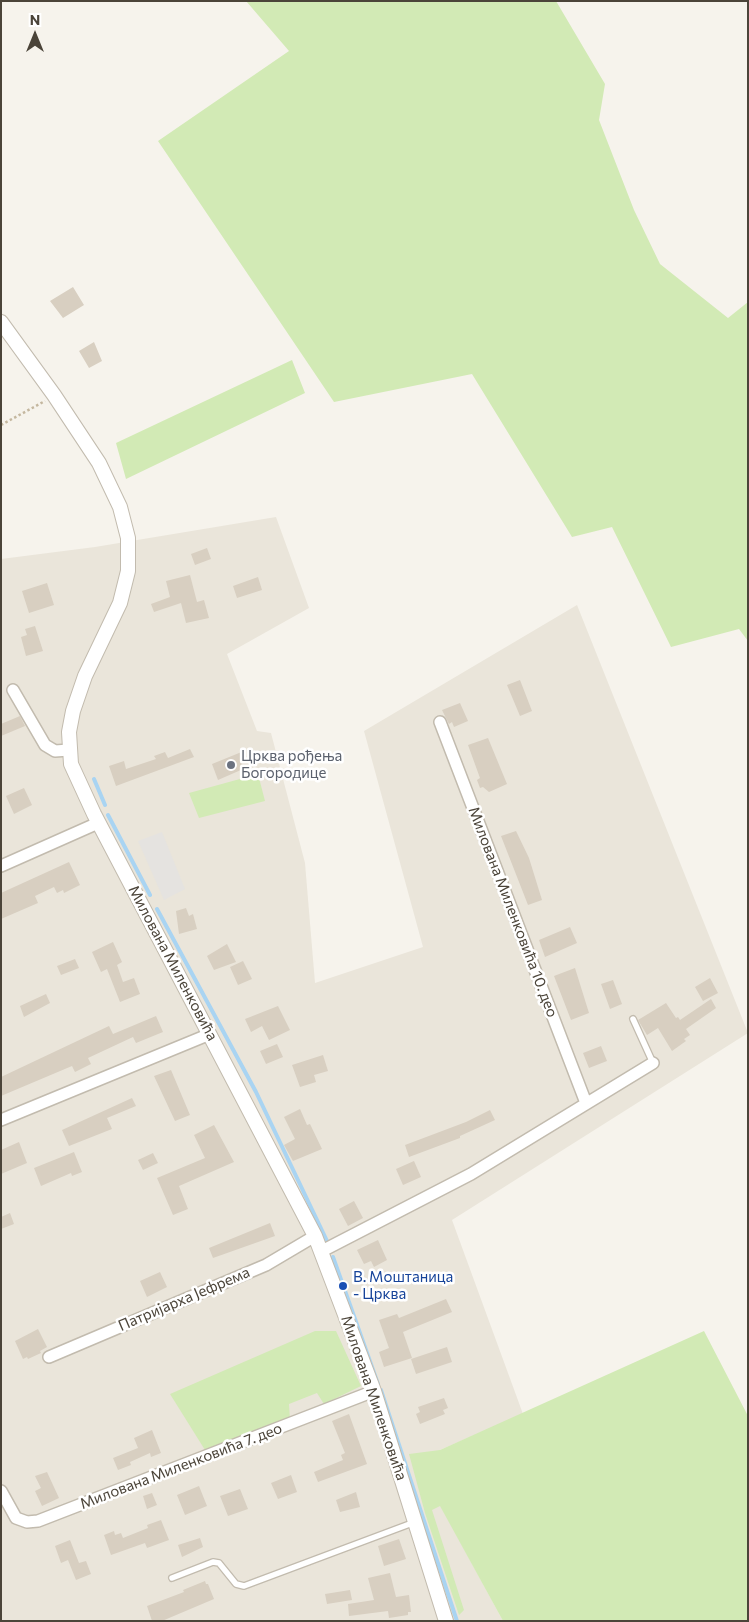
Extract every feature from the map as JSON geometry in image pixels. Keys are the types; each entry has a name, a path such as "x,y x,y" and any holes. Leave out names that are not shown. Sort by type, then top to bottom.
{"street":[{"name":"Милована Миленковића","path":"1,322 54,395 99,463 124,524 129,557 120,603 78,692 69,732 71,764 98,823 322,1251 374,1392 446,1621"},
{"path":"14,690 45,746 55,751 69,750"},
{"name":"Милована Миленковића 10. део","path":"440,722 586,1103"},
{"path":"1,866 98,823"},
{"path":"1,1120 210,1034"},
{"path":"322,1251 471,1174 653,1063"},
{"name":"Патријарха Јефрема","path":"49,1357 266,1265 315,1236"},
{"name":"Милована Миленковића 7. део","path":"1,1491 9,1509 16,1518 27,1522 38,1521 374,1392"}],"lane":[{"path":"633,1019 653,1063"},
{"path":"172,1578 213,1562 223,1568 230,1580 244,1586 416,1521"}],"path":[{"path":"1,425 54,395"}],"shaded area":[{"path":"276,517 309,608 227,654 257,731 271,733 305,863 315,983 423,947 364,731 577,605 748,1033 452,1220 523,1414 440,1450 441,1506 503,1621 1,1621 1,559 95,547"},
{"path":"162,832 185,889 164,900 138,841"}],"green space":[{"path":"246,1 556,1 605,84 599,120 634,210 660,264 728,318 748,302 748,641 739,629 671,647 612,527 572,537 472,374 334,402 158,141 289,51"},
{"path":"292,360 305,393 126,479 116,443"},
{"path":"258,774 265,801 199,818 189,793"},
{"path":"315,1331 336,1331 361,1386 324,1404 317,1393 289,1404 290,1420 205,1450 170,1394"},
{"path":"704,1331 748,1416 748,1621 503,1621 440,1506 432,1510 464,1610 459,1615 425,1513 409,1454 440,1450"}],"building":[{"path":"73,287 84,305 63,318 50,301"},
{"path":"94,342 102,361 89,368 79,351"},
{"path":"207,548 211,559 195,565 191,554"},
{"path":"190,575 197,602 204,600 209,618 186,623 181,603 154,612 151,604 170,597 166,581"},
{"path":"258,577 262,590 237,598 233,586"},
{"path":"47,583 54,605 29,613 22,591"},
{"path":"35,626 43,651 26,656 21,637 27,635 25,629"},
{"path":"520,680 532,711 520,716 507,685"},
{"path":"460,703 468,721 454,727 452,722 449,724 442,710"},
{"path":"20,716 25,726 1,736 1,724"},
{"path":"488,738 507,784 489,792 483,787 480,788 477,780 480,778 468,745"},
{"path":"190,749 194,757 116,786 109,766 124,761 126,769 156,759 154,756 165,752 168,758"},
{"name":"Црква рођења Богородице","path":"244,751 250,766 218,780 212,764"},
{"path":"24,788 32,805 14,814 6,796"},
{"path":"516,831 529,858 542,900 528,905 501,836"},
{"path":"69,862 80,885 64,893 63,890 57,893 54,887 35,896 38,903 1,919 1,893"},
{"path":"186,908 189,916 193,914 197,929 179,934 176,911"},
{"path":"570,927 577,943 545,957 539,940"},
{"path":"113,942 122,962 117,965 123,982 134,978 140,994 120,1002 107,969 101,972 92,952"},
{"path":"227,944 236,962 214,970 207,956"},
{"path":"75,959 79,968 61,975 57,966"},
{"path":"243,961 252,979 238,985 230,967"},
{"path":"575,968 589,1013 571,1020 554,976"},
{"path":"710,978 718,993 703,1001 695,987"},
{"path":"613,980 622,1004 610,1009 601,984"},
{"path":"46,994 50,1003 24,1017 20,1006"},
{"path":"711,999 716,1008 686,1029 690,1035 684,1039 686,1041 672,1051 658,1028 647,1035 638,1020 666,1003 676,1018 678,1017 680,1020"},
{"path":"278,1006 290,1030 269,1040 262,1026 251,1032 245,1019"},
{"path":"156,1016 163,1032 136,1043 133,1037 88,1058 91,1064 75,1072 72,1066 1,1096 1,1077 109,1026 113,1034"},
{"path":"277,1044 283,1057 266,1064 260,1051"},
{"path":"601,1046 607,1061 589,1068 583,1053"},
{"path":"323,1055 328,1071 314,1075 316,1082 300,1087 292,1065"},
{"path":"171,1070 190,1115 175,1121 154,1076"},
{"path":"132,1098 136,1106 107,1118 112,1129 69,1146 62,1130"},
{"path":"300,1109 307,1125 310,1124 322,1149 293,1161 284,1145 295,1139 284,1117"},
{"path":"490,1110 495,1120 460,1136 460,1138 409,1157 405,1145 466,1122"},
{"path":"214,1125 234,1162 179,1186 188,1209 173,1215 157,1178 205,1158 194,1135"},
{"path":"19,1142 27,1163 1,1174 1,1150"},
{"path":"74,1152 82,1172 72,1176 71,1173 41,1186 34,1168"},
{"path":"153,1153 158,1163 143,1170 138,1160"},
{"path":"414,1161 421,1177 403,1185 396,1169"},
{"path":"354,1201 363,1218 348,1226 339,1209"},
{"path":"10,1213 14,1224 1,1229 1,1217"},
{"path":"270,1223 275,1236 213,1258 209,1248"},
{"path":"378,1240 387,1260 374,1267 371,1261 364,1264 357,1250"},
{"path":"160,1272 167,1287 147,1297 140,1281"},
{"path":"446,1299 452,1312 403,1332 412,1358 384,1367 379,1352 389,1348 379,1320 397,1314 399,1318"},
{"path":"38,1329 47,1347 40,1351 41,1353 28,1359 27,1357 23,1359 15,1341"},
{"path":"447,1347 452,1362 416,1374 411,1359"},
{"path":"444,1398 448,1408 443,1410 445,1414 420,1424 416,1414 420,1412 418,1407"},
{"path":"349,1414 367,1464 318,1482 314,1472 343,1460 341,1455 345,1453 332,1421"},
{"path":"152,1430 161,1453 151,1457 150,1453 130,1462 131,1465 118,1470 113,1458 138,1448 134,1438"},
{"path":"47,1472 59,1498 42,1506 35,1491 41,1488 35,1476"},
{"path":"291,1475 297,1492 278,1499 271,1483"},
{"path":"199,1486 207,1506 185,1515 177,1495"},
{"path":"240,1489 248,1509 228,1516 220,1496"},
{"path":"356,1492 360,1507 340,1512 336,1500"},
{"path":"152,1493 157,1505 147,1509 143,1496"},
{"path":"161,1520 169,1540 147,1548 145,1543 111,1555 104,1535 114,1531 115,1535 121,1533 123,1538 148,1528 147,1525"},
{"path":"200,1538 203,1547 182,1557 178,1545"},
{"path":"399,1539 406,1559 384,1566 378,1546"},
{"path":"70,1540 79,1563 86,1561 91,1574 76,1580 68,1560 61,1563 55,1546"},
{"path":"390,1573 396,1597 409,1595 411,1612 408,1612 408,1615 389,1618 388,1611 349,1616 348,1604 374,1600 368,1578"},
{"path":"205,1581 214,1599 162,1621 152,1621 147,1606 184,1592 183,1590"},
{"path":"350,1590 352,1600 327,1604 325,1594"}],"waterway":[{"path":"94,779 105,805"},
{"path":"108,815 150,895"},
{"path":"157,909 256,1092 327,1241"},
{"path":"333,1257 378,1384"},
{"path":"381,1390 457,1621"}],"place":[{"name":"Црква рођења Богородице","path":"231,765"},
{"name":"В. Моштаница - Црква","path":"343,1286"}]}
